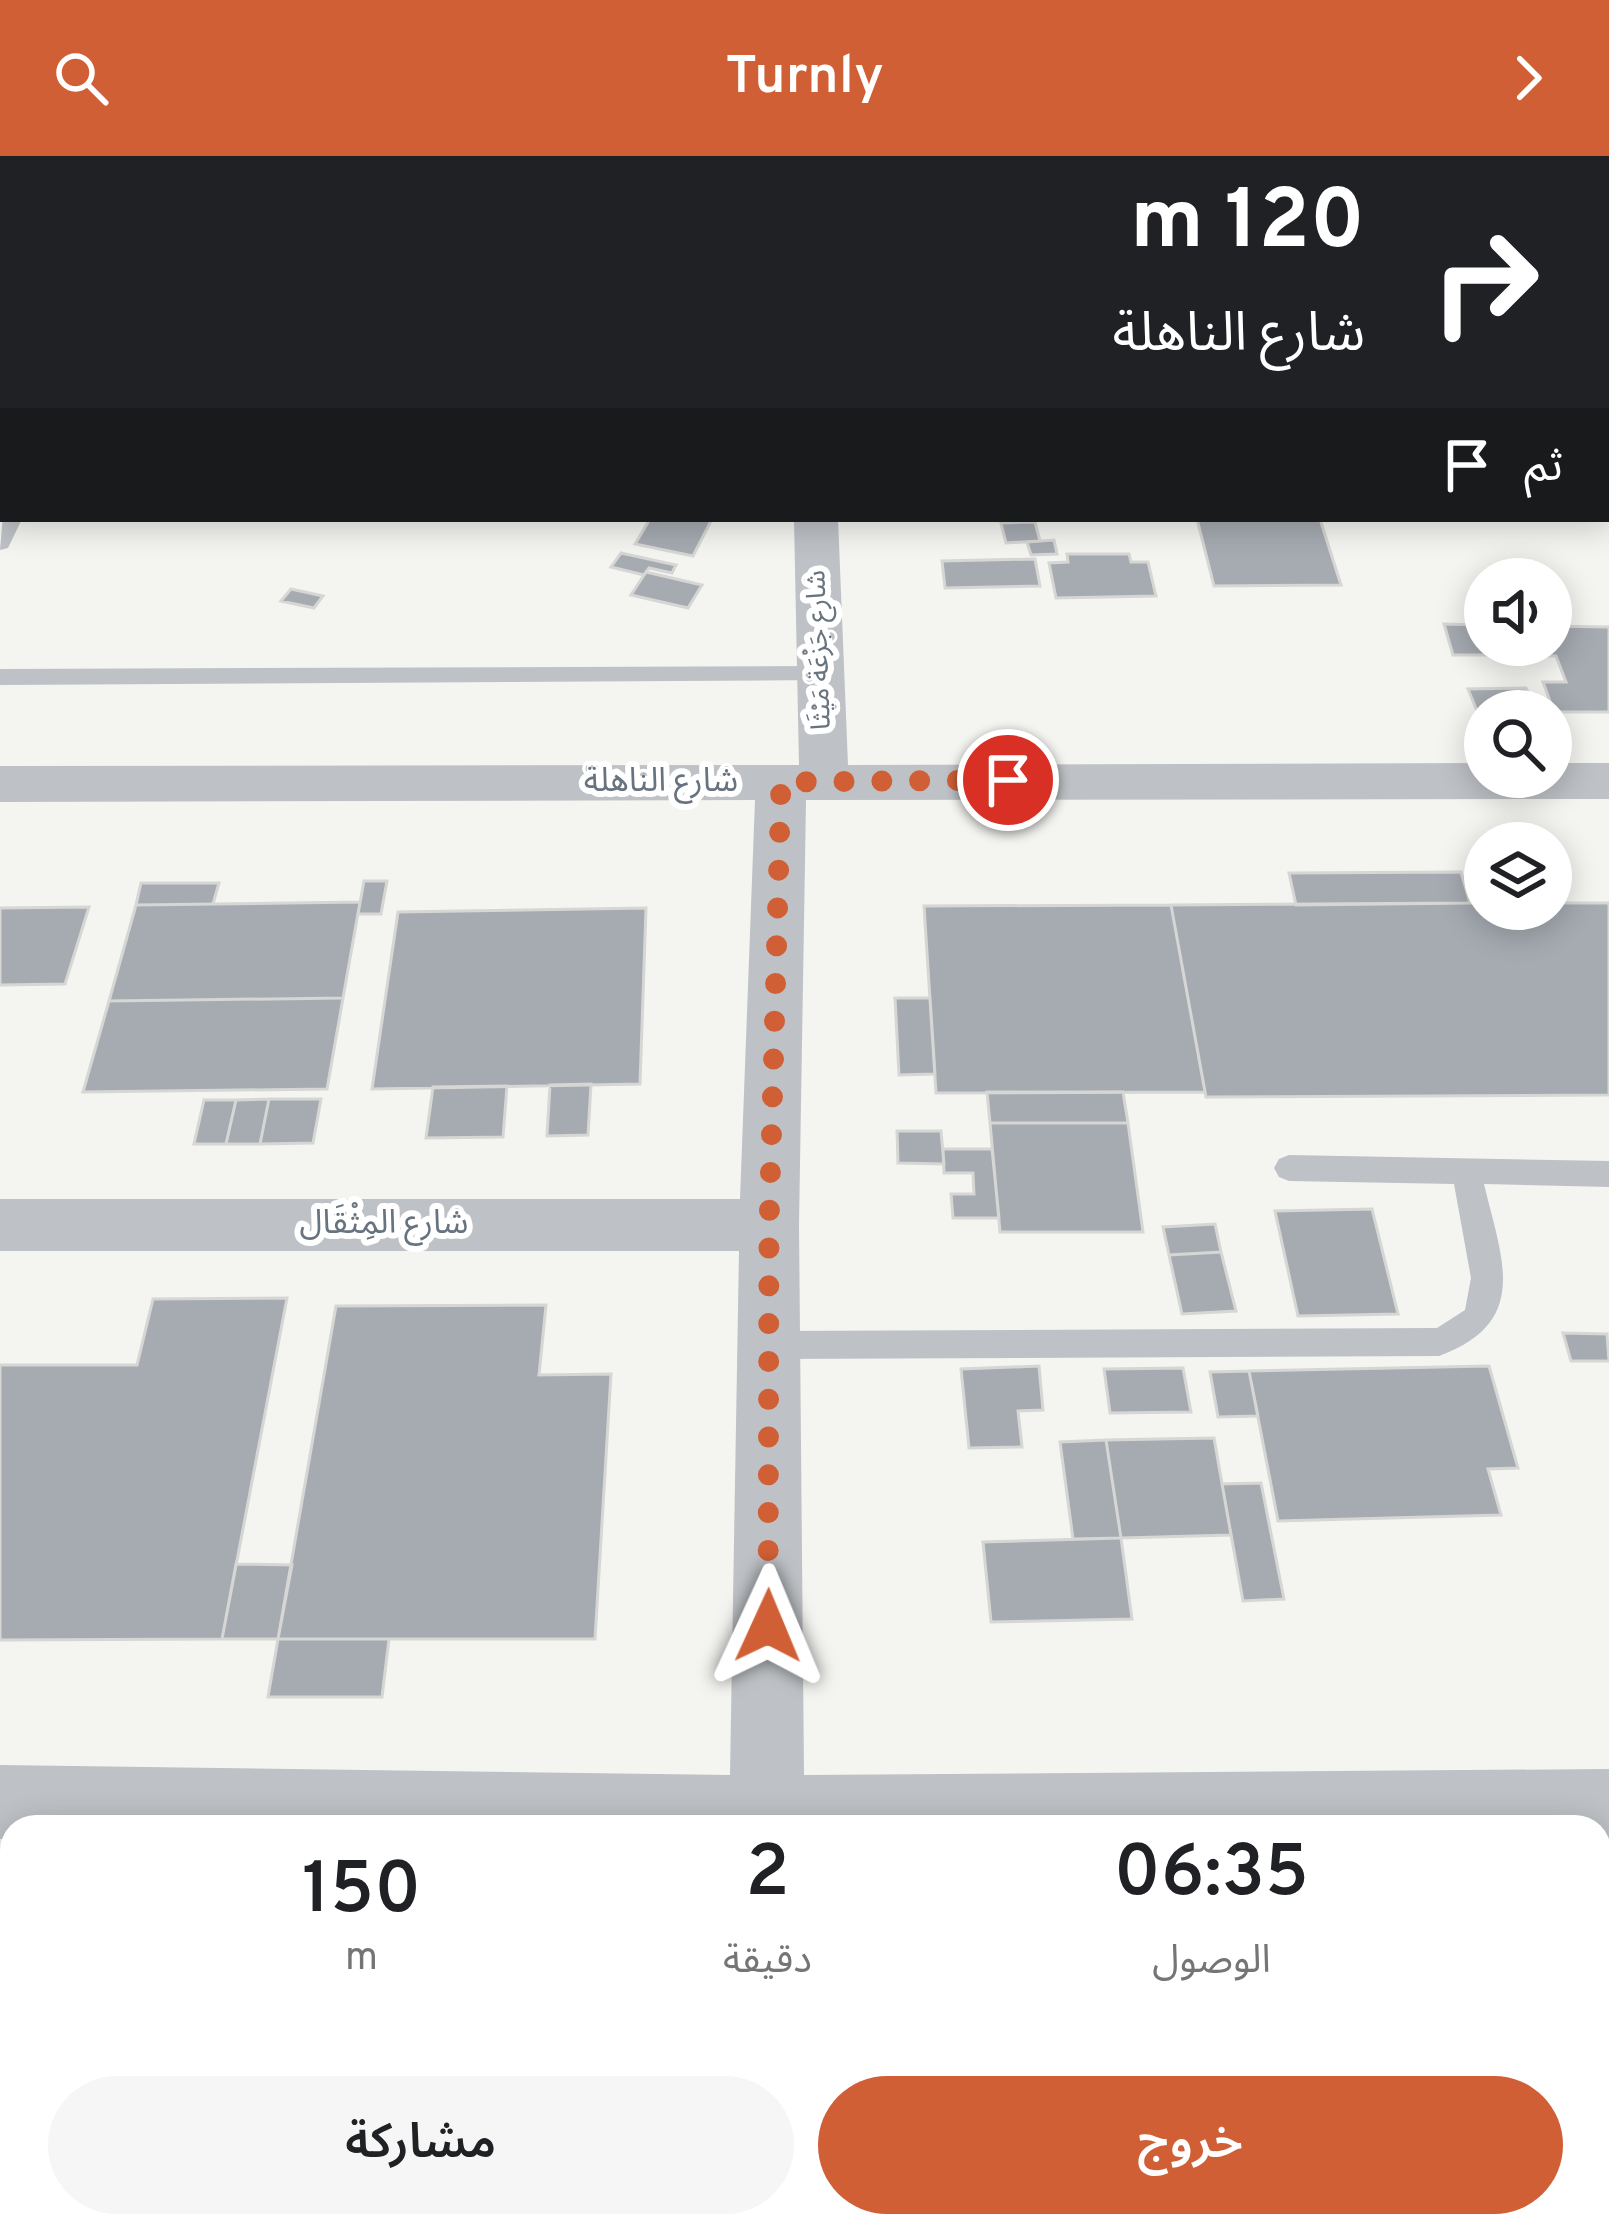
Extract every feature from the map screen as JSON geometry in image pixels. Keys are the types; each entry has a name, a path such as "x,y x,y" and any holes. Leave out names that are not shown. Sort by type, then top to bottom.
{"street":[{"name":"شارع جَزْعَة مَيْثَا","path":"766,1815 769,1226 802,781 820,674 816,522"},
{"name":"شارع الناهلة","path":"0,784 1609,781"},
{"name":"شارع المِثْقَال","path":"0,1225 769,1226"},
{"path":"0,1802 553,1815"},
{"path":"1067,1815 1609,1806"}],"lane":[{"path":"0,677 820,674"},
{"path":"1289,1168 1609,1174"},
{"path":"772,1346 1439,1342 1468,1330 1484,1308 1486,1280 1467,1173"}],"building":[{"path":"648,522 710,522 693,556 635,544"},
{"path":"1035,522 1040,541 1006,543 1001,523"},
{"path":"1198,522 1321,522 1341,585 1214,586"},
{"path":"1054,540 1057,554 1031,555 1027,542"},
{"path":"621,553 676,565 672,573 649,568 644,575 611,567"},
{"path":"1067,554 1129,554 1131,562 1148,562 1156,596 1056,598 1049,563 1068,562"},
{"path":"1035,559 1040,586 945,588 942,561"},
{"path":"646,572 702,585 688,608 631,595"},
{"path":"291,589 323,596 314,608 281,601"},
{"path":"1444,624 1464,624 1464,655 1453,655"},
{"path":"1572,626 1609,627 1609,712 1572,712 1572,690 1546,690 1543,682 1566,682 1560,666 1572,666"},
{"path":"1461,872 1464,903 1296,905 1289,873"},
{"path":"364,881 387,881 381,914 358,914"},
{"path":"141,883 219,883 213,904 136,905"},
{"path":"360,902 343,998 109,1001 136,905"},
{"path":"1464,903 1464,930 1572,930 1572,903 1609,903 1609,1095 1206,1097 1171,905"},
{"path":"1171,905 1205,1092 936,1093 924,906"},
{"path":"89,907 65,984 0,985 0,908"},
{"path":"646,908 640,1084 372,1089 398,912"},
{"path":"343,998 327,1089 83,1092 109,1001"},
{"path":"895,998 930,998 935,1074 899,1075"},
{"path":"591,1084 588,1135 547,1136 550,1085"},
{"path":"507,1086 503,1137 426,1138 433,1087"},
{"path":"987,1092 1123,1092 1128,1123 990,1123"},
{"path":"269,1099 321,1099 313,1143 260,1144"},
{"path":"269,1099 260,1144 226,1144 236,1100"},
{"path":"204,1100 236,1100 226,1144 194,1144"},
{"path":"990,1123 1128,1123 1143,1232 1000,1232"},
{"path":"897,1131 941,1131 944,1164 898,1163"},
{"path":"943,1149 992,1149 999,1218 953,1218 951,1194 974,1194 973,1173 944,1173"},
{"path":"1372,1209 1398,1314 1298,1316 1275,1211"},
{"path":"1215,1224 1221,1252 1169,1255 1163,1227"},
{"path":"1221,1252 1236,1311 1182,1314 1169,1255"},
{"path":"287,1298 222,1639 0,1640 0,1365 137,1365 153,1299"},
{"path":"546,1305 539,1375 611,1374 595,1639 278,1639 336,1306"},
{"path":"1563,1333 1607,1334 1609,1361 1571,1361"},
{"path":"1039,1366 1043,1410 1018,1411 1022,1447 969,1448 961,1369"},
{"path":"1489,1366 1518,1468 1488,1469 1501,1515 1278,1521 1249,1371"},
{"path":"1183,1368 1191,1412 1110,1413 1104,1369"},
{"path":"1249,1371 1258,1416 1218,1417 1210,1372"},
{"path":"1214,1438 1231,1535 1121,1538 1106,1440"},
{"path":"1106,1440 1121,1538 1073,1539 1060,1442"},
{"path":"1261,1483 1284,1599 1243,1601 1222,1484"},
{"path":"1121,1538 1132,1619 991,1622 983,1542"},
{"path":"236,1564 292,1565 278,1639 222,1639"},
{"path":"278,1639 389,1639 382,1697 268,1697"}],"route":[{"path":"768,1626 769,1226 781,782 1008,780"}]}
